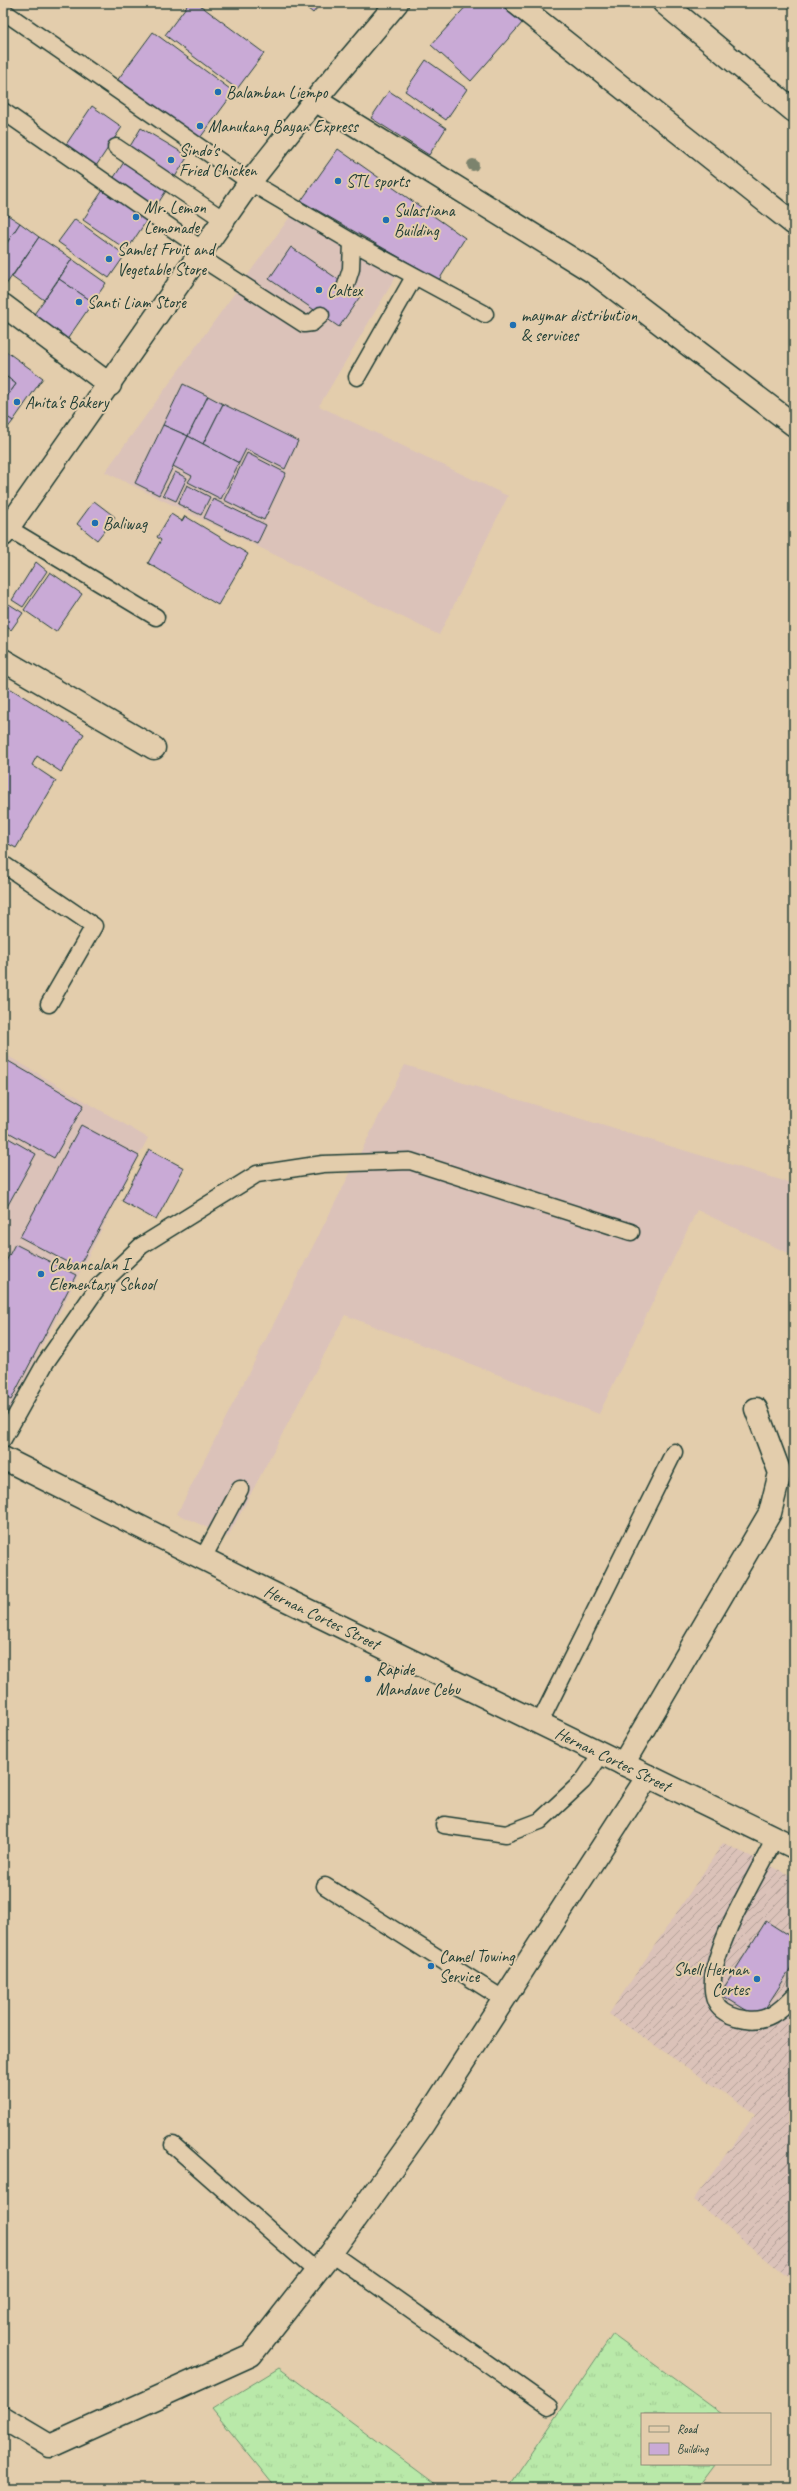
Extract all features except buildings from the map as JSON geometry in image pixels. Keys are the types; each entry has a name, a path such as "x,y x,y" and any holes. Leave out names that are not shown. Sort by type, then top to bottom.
{"street":[{"path":"6,531 110,385 250,182 315,100 397,3"},
{"path":"516,3 794,224"},
{"path":"664,3 794,111"},
{"path":"315,100 593,272 794,425"},
{"path":"3,305 110,385"},
{"path":"3,660 154,748"},
{"path":"623,1764 770,1514 780,1473 756,1409"},
{"name":"Hernan Cortes Street","path":"3,1458 539,1724 785,1842"},
{"path":"3,2418 50,2446 251,2356 331,2253 420,2129 648,1776"}],"lane":[{"path":"3,11 250,182 414,277 484,314"},
{"path":"3,111 201,253 304,324 312,323 321,315"},
{"path":"116,147 224,220"},
{"path":"346,285 352,269 352,242"},
{"path":"357,377 414,277"},
{"path":"6,531 156,617"},
{"path":"3,864 94,926 49,1004"},
{"path":"3,1439 46,1362 98,1286 141,1246 257,1174 323,1164 410,1161 631,1232"},
{"path":"539,1724 674,1452"},
{"path":"203,1558 240,1489"},
{"path":"444,1825 506,1834 540,1821 583,1781 602,1753"},
{"path":"785,1842 728,1933 714,1968 713,1989 718,2006 728,2014 739,2018 758,2021 773,2014 794,1996"},
{"path":"325,1886 504,1999"},
{"path":"174,2145 316,2271"},
{"path":"331,2253 549,2408"}],"shaded area":[{"path":"300,203 404,263 319,406 508,496 439,635 105,472"},
{"name":"Cabancalan I Elementary School","path":"3,1053 148,1138 9,1412 3,1409"},
{"path":"405,1065 794,1184 794,1256 697,1210 599,1414 345,1315 228,1537 177,1514"},
{"path":"723,1843 794,1877 794,2282 693,2200 755,2114 609,2014"}],"green space":[{"path":"613,2334 721,2413 641,2413 641,2465 714,2465 697,2488 508,2488"},
{"path":"279,2368 441,2488 276,2488 212,2409"}],"place":[{"name":"Balamban Liempo","path":"218,92"},
{"name":"Manukang Bayan Express","path":"200,126"},
{"name":"Sindo's Fried Chicken","path":"171,160"},
{"name":"STL sports","path":"338,181"},
{"name":"Mr. Lemon Lemonade","path":"136,217"},
{"name":"Sulastiana Building","path":"386,220"},
{"name":"Samlet Fruit and Vegetable Store","path":"109,259"},
{"name":"Caltex","path":"319,290"},
{"name":"Santi Liam Store","path":"79,302"},
{"name":"maymar distribution & services","path":"513,325"},
{"name":"Anita's Bakery","path":"17,402"},
{"name":"Baliwag","path":"95,523"},
{"name":"Cabancalan I Elementary School","path":"41,1274"},
{"name":"Rapide Mandaue Cebu","path":"368,1679"},
{"name":"Camel Towing Service","path":"431,1966"},
{"name":"Shell Hernan Cortes","path":"757,1979"}]}
